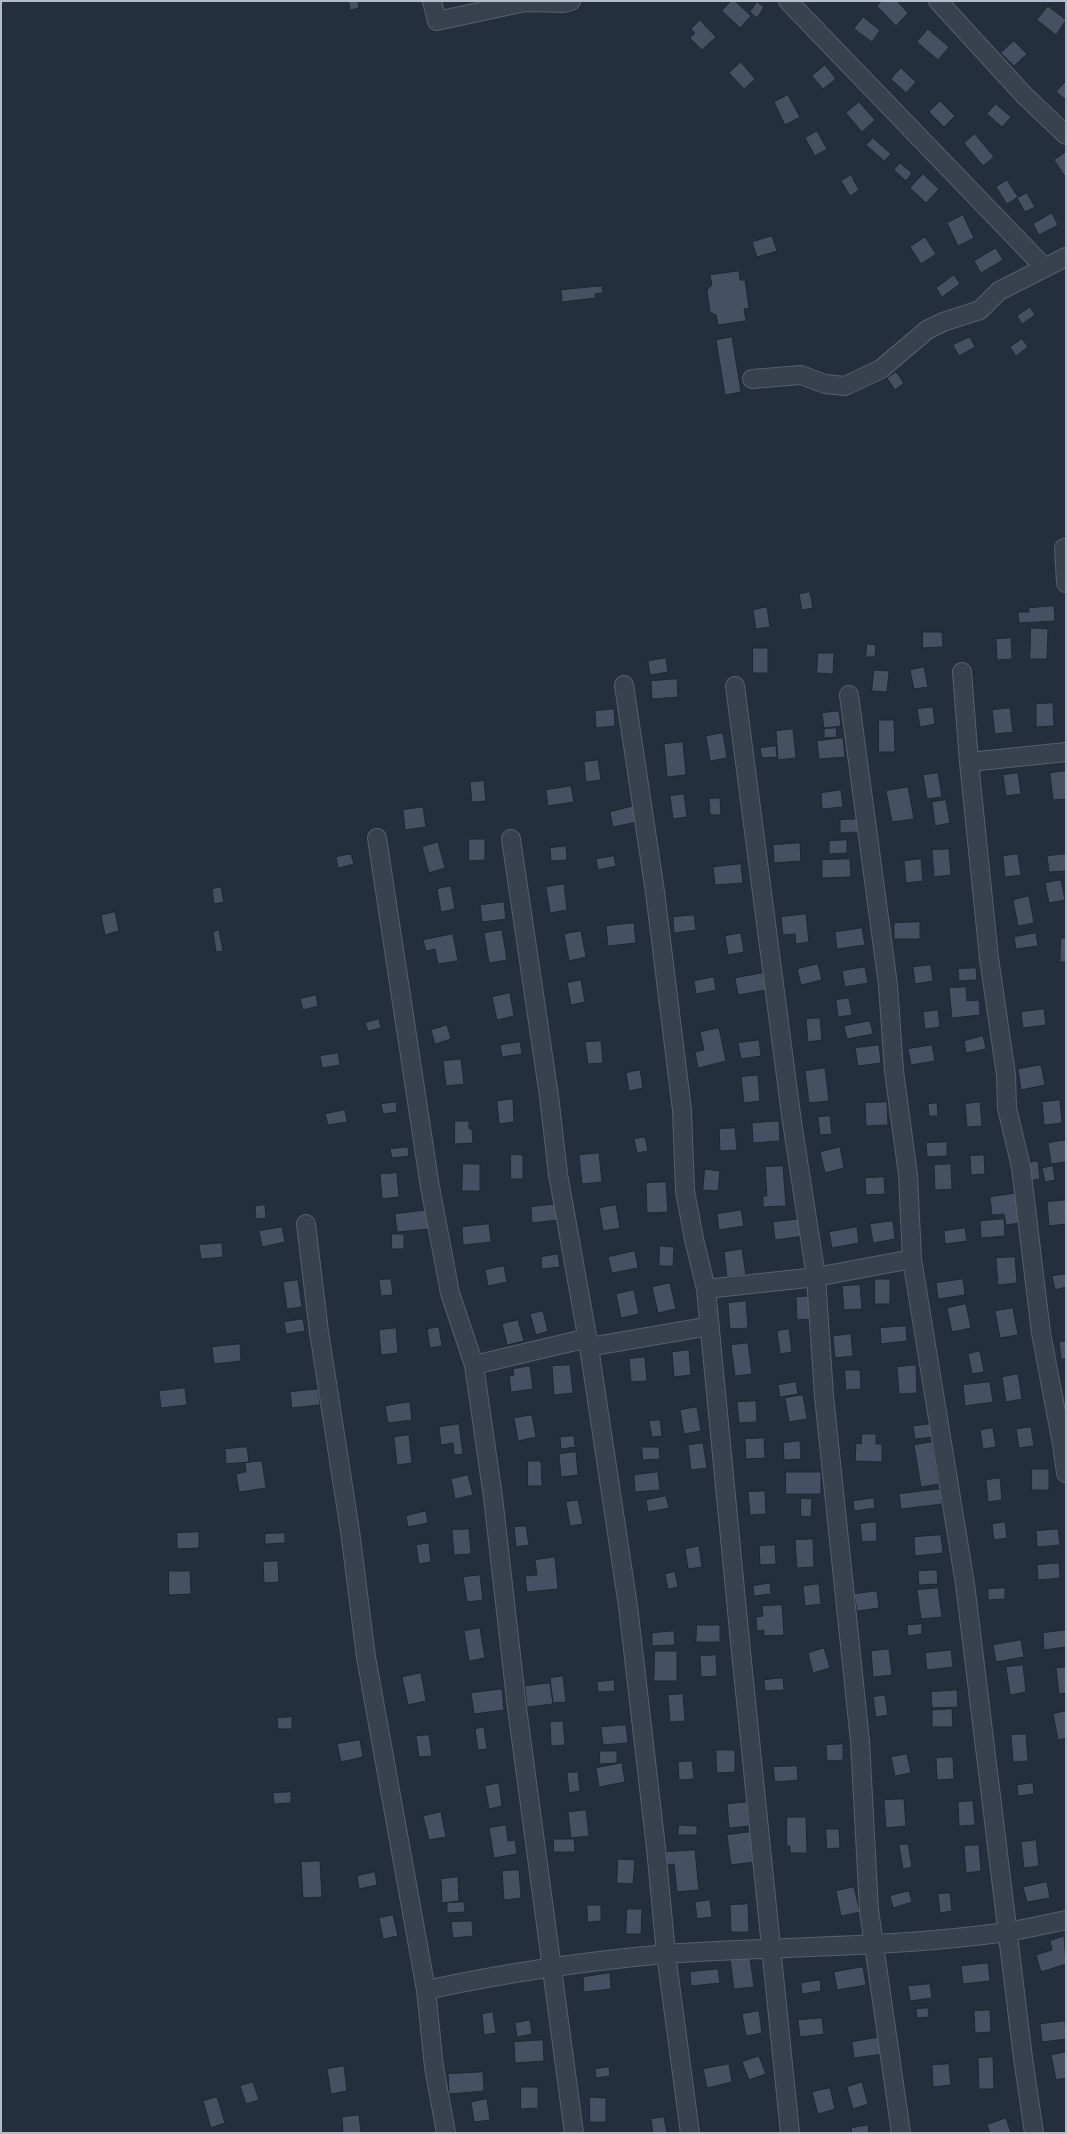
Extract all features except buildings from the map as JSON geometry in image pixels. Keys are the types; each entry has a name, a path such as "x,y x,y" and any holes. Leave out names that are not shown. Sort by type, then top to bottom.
{"street":[{"path":"432,1 436,21 525,2 564,3 571,1"},
{"path":"788,1 1044,267"},
{"path":"938,1 1024,95 1066,134"},
{"path":"752,379 801,375 825,384 845,386 881,369 927,330 943,322 980,310 999,291 1066,257"},
{"path":"1066,548 1064,548 1066,583"},
{"path":"962,672 989,958 1006,1075 1006,1108 1021,1167 1041,1333 1066,1473"},
{"path":"624,685 656,892 682,1110 685,1191 706,1289 790,2133"},
{"path":"735,686 792,1122 816,1277 824,1396 860,1741 869,1910 876,1944 901,2133"},
{"path":"849,695 888,984 894,1071 908,1174 912,1259 964,1584 1034,2133"},
{"path":"969,762 1066,752"},
{"path":"377,838 430,1187 450,1293 474,1365 493,1497 516,1708 574,2133"},
{"path":"510,838 549,1096 558,1174 588,1343 628,1606 656,1848 666,1954 690,2133"},
{"path":"306,1224 319,1332 350,1531 366,1657 426,1990 434,2067 446,2133"},
{"path":"706,1289 816,1277 912,1259"},
{"path":"474,1365 588,1343 710,1326"},
{"path":"426,1990 476,1979 666,1954 876,1944 1007,1932 1066,1920"}]}
